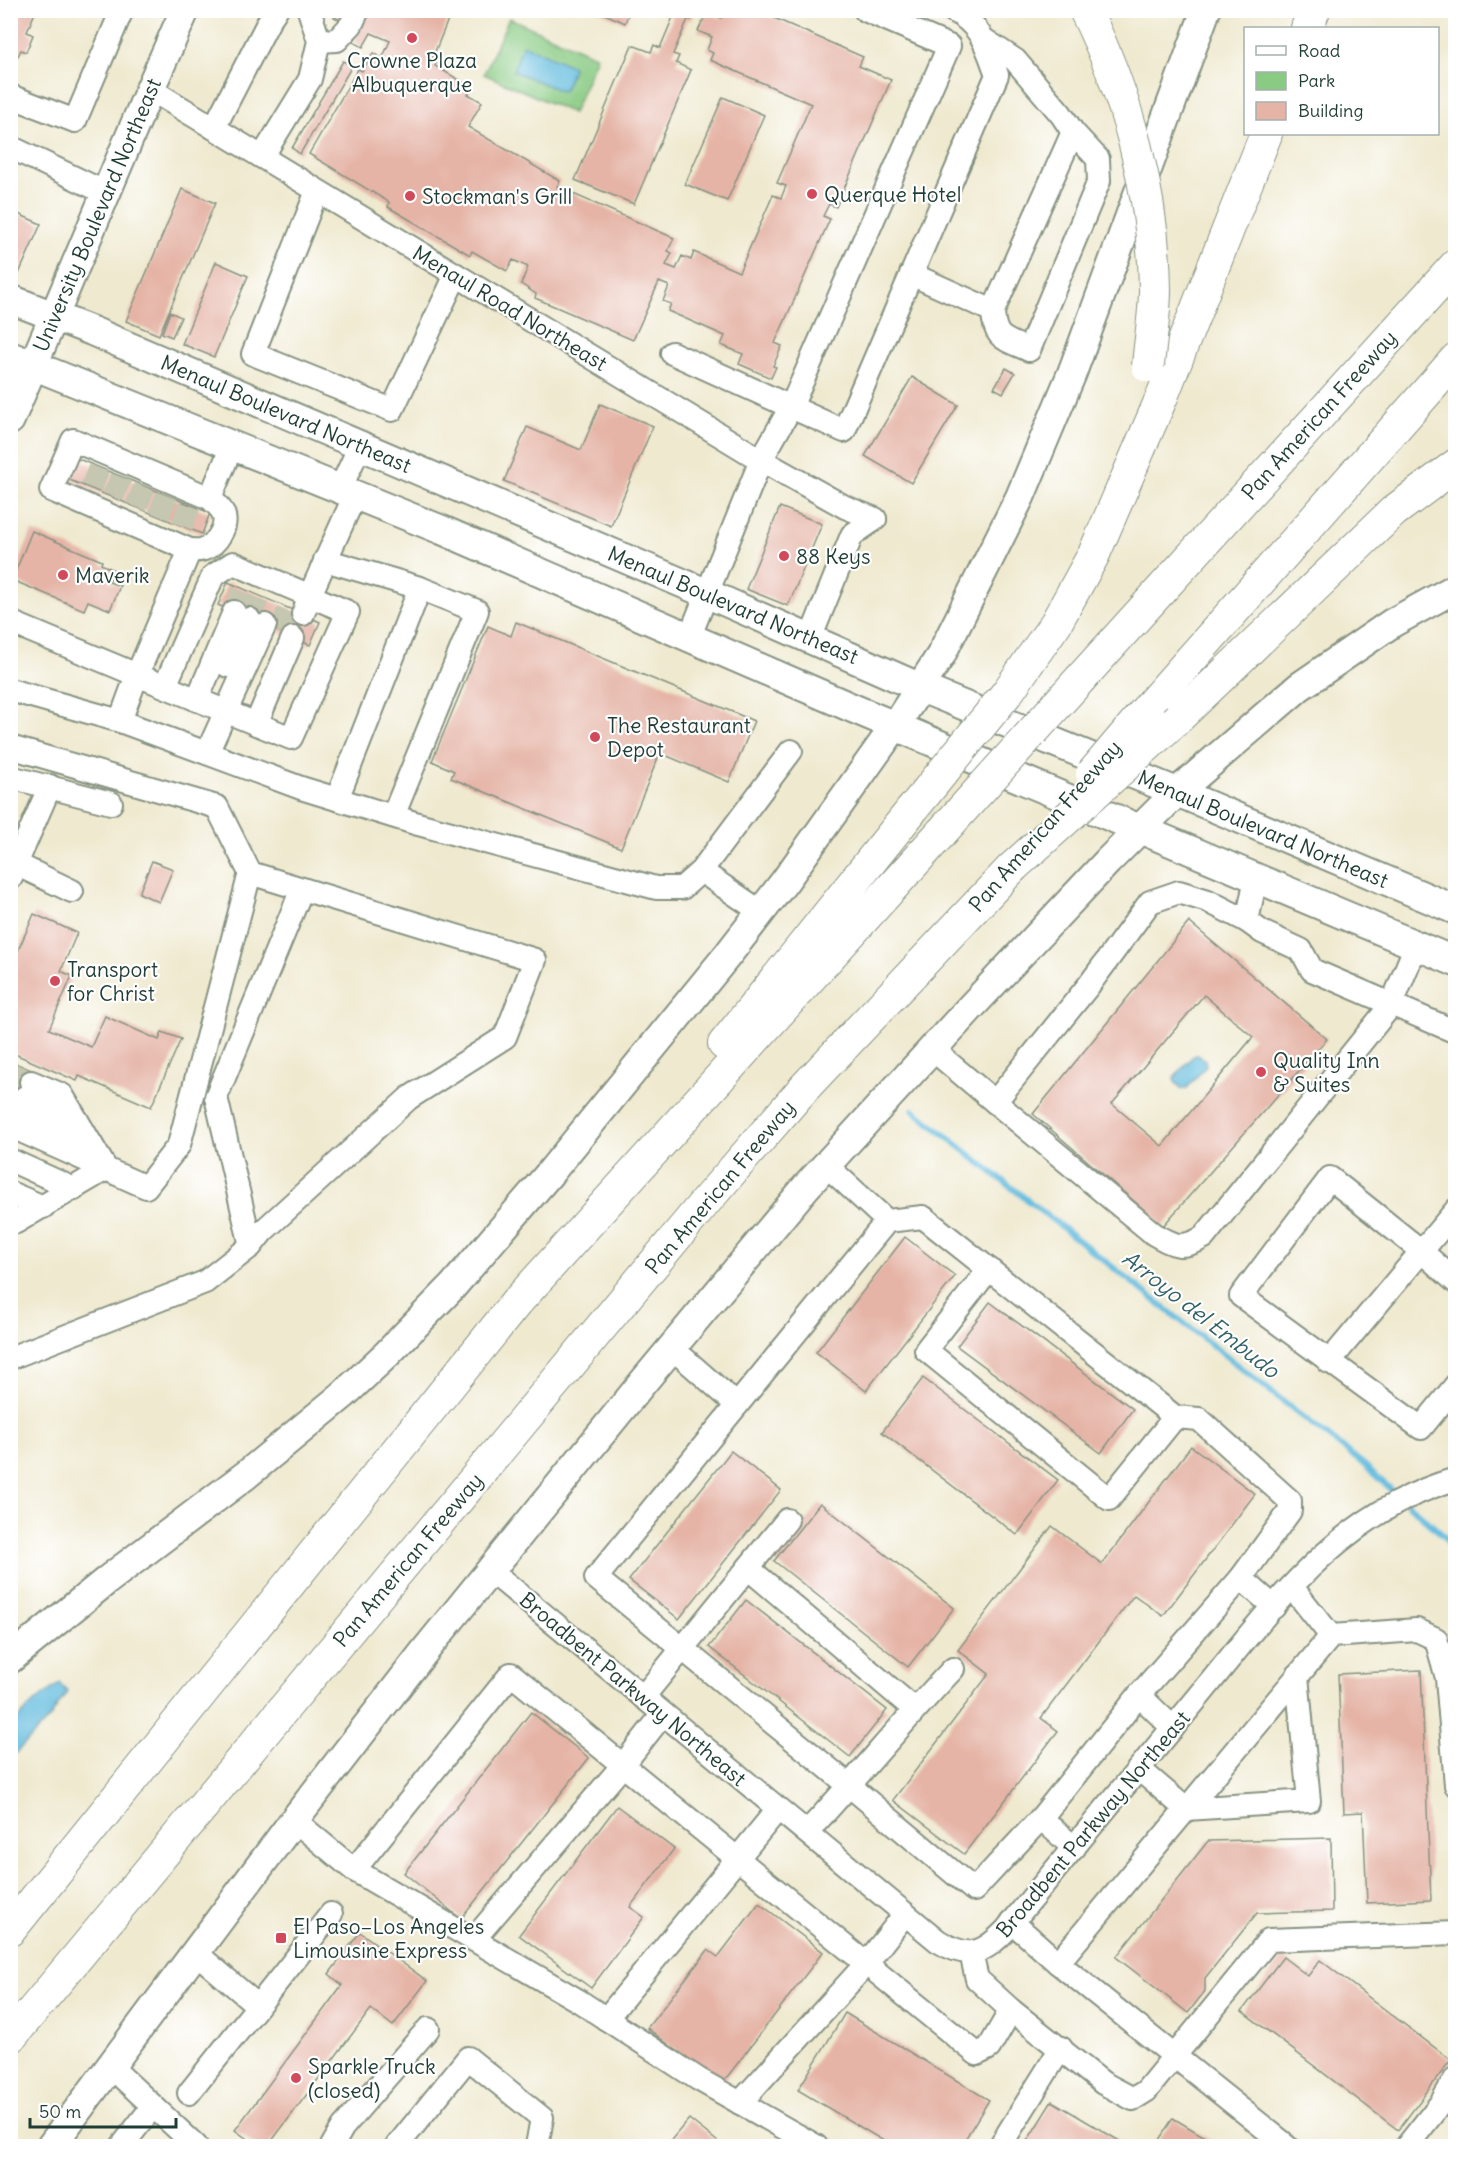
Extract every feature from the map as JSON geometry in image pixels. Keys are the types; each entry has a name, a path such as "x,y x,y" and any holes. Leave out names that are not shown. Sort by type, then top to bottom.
{"highway":[{"path":"1085,10 1120,96 1144,183 1152,237 1155,291 1148,366 1137,421 1094,554"},
{"path":"1307,27 1314,10"},
{"path":"516,1303 1001,701 1060,615 1094,554 1161,399 1266,135"},
{"name":"Pan American Freeway","path":"10,1930 516,1303 1455,266"},
{"name":"Pan American Freeway","path":"10,2038 706,1201 805,1087 1011,868 1147,709 1455,359"},
{"path":"1011,868 1178,718 1394,511 1455,465"}],"main road":[{"name":"University Boulevard Northeast","path":"10,420 22,361 54,316 184,10"},
{"path":"1174,95 1195,10"},
{"path":"10,1659 106,1581 246,1475 343,1395 387,1354 453,1286 550,1173 761,912 921,688 941,655 1020,497 1072,373 1206,10"},
{"name":"Menaul Boulevard Northeast","path":"10,299 708,594 921,688 1177,792 1455,910"},
{"path":"22,361 442,530 895,726 1455,962"},
{"path":"51,2146 294,1820 424,1652 672,1348 826,1166 932,1049 1177,792 1299,687 1382,629 1455,588"}],"street":[{"path":"10,96 75,122 122,10"},
{"path":"214,128 276,10"},
{"path":"262,157 310,79 319,41 309,10"},
{"path":"319,41 337,40 351,25 358,10"},
{"path":"865,10 949,46 984,39"},
{"path":"951,10 962,15 984,39 1015,60 1073,132 1098,159 1099,181 1029,350 1001,337 993,326 993,311 1073,132"},
{"path":"672,353 844,431 997,75 984,39"},
{"path":"689,638 761,460 791,407 949,46"},
{"name":"Menaul Road Northeast","path":"150,89 761,460 845,507 875,519 852,535 810,639"},
{"path":"10,147 106,193"},
{"path":"317,191 254,354 392,410 456,275"},
{"path":"911,274 993,311"},
{"path":"199,499 232,446"},
{"path":"278,593 325,560 360,446"},
{"path":"140,498 117,488 95,479 140,498 155,525 203,550 213,544 222,532 225,520 223,512 199,499 170,489 140,498"},
{"path":"120,721 182,540"},
{"path":"325,560 420,588 477,611 393,816"},
{"path":"10,622 226,712 291,738 348,612 278,593 233,563 213,576 165,686"},
{"path":"337,799 420,588"},
{"path":"226,712 264,625"},
{"path":"226,712 264,625"},
{"path":"207,753 264,625"},
{"path":"10,690 120,721 301,788 393,816 656,888 682,888 700,871 790,751"},
{"path":"10,747 217,807 250,873 179,1145 146,1187 74,1188 10,1193"},
{"path":"10,777 111,803"},
{"path":"50,786 13,871 72,891"},
{"path":"700,871 761,912"},
{"path":"10,1358 205,1282 251,1246 263,1231 409,1098 505,1037 534,960 250,873"},
{"path":"1247,921 1256,878"},
{"path":"251,1246 216,1097 302,889"},
{"path":"995,1102 1089,985 1150,902 1179,892 1208,902 1247,921 1262,932 1301,950 1312,970 1455,1032"},
{"path":"932,1049 1154,1234 1173,1245 1189,1246 1204,1237 1392,1004 1416,945"},
{"path":"19,1112 62,1095 91,1144"},
{"path":"19,1112 74,1188"},
{"path":"19,1112 91,1144"},
{"path":"10,1220 16,1222 74,1188 91,1144"},
{"path":"10,1160 74,1188"},
{"path":"826,1166 887,1221"},
{"path":"10,1176 74,1188"},
{"path":"1455,1282 1420,1250 1330,1178 1241,1296 1421,1428 1455,1385"},
{"path":"1329,1362 1455,1210"},
{"path":"923,1217 989,1269 1175,1417 1199,1419 1290,1501 1290,1511 1240,1578 1139,1695 1041,1818 974,1890 596,1578 887,1221 923,1217"},
{"path":"989,1269 926,1350 1109,1499 1175,1417"},
{"path":"672,1348 737,1405"},
{"name":"Broadbent Parkway Northeast","path":"491,1571 905,1914 948,1947 971,1953 993,1944 1313,1563 1341,1539 1401,1499 1455,1479"},
{"path":"643,1697 788,1520"},
{"path":"748,1568 914,1710"},
{"path":"1240,1578 1274,1607"},
{"path":"1292,1587 1331,1636"},
{"path":"1058,1963 1331,1636 1418,1630 1436,1639 1447,1678 1455,1785"},
{"path":"807,1832 953,1669"},
{"path":"354,1870 511,1674 977,2054 989,2048 1011,2010"},
{"path":"1139,1770 1186,1809 1309,1801 1297,1676"},
{"path":"1139,1695 1173,1728"},
{"path":"474,1938 623,1765 663,1714"},
{"path":"606,2019 778,1809"},
{"path":"1041,1818 1074,1848"},
{"path":"294,1820 354,1870 474,1938 698,2079 816,2146"},
{"path":"189,2093 331,1914"},
{"path":"740,2103 866,1964 905,1914"},
{"path":"1012,1922 1058,1963 1287,2146"},
{"path":"971,1953 977,1979 1011,2010 1103,2083 1132,2099 1146,2091 1269,1940 1455,1933"},
{"path":"195,1952 258,2006"},
{"path":"332,2146 343,2127 428,2028"},
{"path":"1000,2146 1061,2048"},
{"path":"397,2146 468,2058 542,2118 537,2146"},
{"path":"110,2066 196,2146"},
{"path":"1407,2146 1441,2103 1455,2078"},
{"path":"122,2146 153,2106"}],"green space":[{"path":"509,18 597,57 573,113 484,74"}],"water":[{"path":"524,45 572,66 573,69 564,90 561,91 513,71"},
{"path":"1198,1055 1205,1060 1206,1066 1187,1088 1182,1089 1174,1078 1193,1056"},
{"path":"60,1683 67,1692 49,1719 11,1758 11,1726 33,1703"}],"building":[{"path":"10,10 36,10 27,32 33,35 26,52 21,50 18,56 10,53"},
{"path":"337,10 379,10 385,13 386,10 452,10 432,59 437,61 435,66 473,88 468,94 482,102 468,127 560,181 557,187 674,238 668,251 672,253 666,265 676,269 682,256 691,260 694,252 739,272 773,195 781,198 786,186 777,183 811,104 710,60 713,53 707,50 712,37 698,31 707,12 721,18 724,10 756,10 863,57 859,66 891,80 836,207 829,204 823,216 830,219 775,343 782,346 773,366 776,367 771,378 739,364 743,354 721,345 725,336 668,311 671,304 663,301 669,286 659,282 633,340 535,298 536,294 521,284 528,267 513,260 507,271 472,251 470,255 388,207 389,202 309,154 358,69 362,71 373,53 382,59 390,41 371,33 363,47 353,42 361,29 334,17"},
{"path":"596,10 630,10 625,23"},
{"path":"658,10 692,10 694,12 691,20 688,19 673,54 679,56 676,63 691,70 634,204 575,180 632,45 651,52 654,45 660,48 673,17"},
{"path":"343,61 352,66 300,154 292,148"},
{"path":"723,97 764,115 727,201 685,184"},
{"path":"182,189 215,203 159,335 126,321"},
{"path":"10,207 17,210 16,213 41,224 17,278 10,275"},
{"path":"216,262 248,276 214,357 182,344"},
{"path":"170,312 181,317 172,337 162,333"},
{"path":"1006,368 1015,373 1003,393 994,388"},
{"path":"912,377 958,405 911,483 865,456"},
{"path":"600,404 653,426 611,526 504,481 527,427 581,450"},
{"path":"76,458 210,513 202,534 67,479"},
{"name":"88 Keys","path":"780,507 822,524 788,606 746,589"},
{"name":"Maverik","path":"32,531 102,561 101,564 114,570 109,582 120,586 110,610 88,601 84,610 12,580"},
{"path":"228,582 320,622 310,645 218,605"},
{"name":"The Restaurant Depot","path":"516,622 754,721 729,782 660,753 621,848 451,778 454,771 432,761 488,626 511,636"},
{"path":"152,861 173,869 159,902 139,893"},
{"path":"34,914 77,933 61,971 72,976 49,1029 91,1047 105,1016 159,1040 162,1032 181,1039 151,1107 79,1076 77,1081 10,1052 10,969"},
{"name":"Quality Inn & Suites","path":"1189,922 1327,1039 1163,1226 1033,1114","holes":["1204,995 1253,1037 1162,1146 1112,1104"]},
{"path":"10,1061 36,1072 10,1129"},
{"path":"905,1237 955,1276 866,1391 816,1352"},
{"path":"990,1302 1133,1409 1101,1453 957,1346"},
{"path":"923,1378 1058,1480 1017,1535 882,1432"},
{"path":"1191,1446 1255,1494 1163,1616 1134,1595 1041,1718 1058,1731 964,1854 893,1800 989,1674 958,1650 1052,1526 1102,1564"},
{"path":"731,1451 781,1490 679,1619 629,1580"},
{"path":"820,1503 954,1608 908,1667 774,1561"},
{"path":"746,1600 887,1710 850,1757 709,1647"},
{"path":"1421,1670 1431,1900 1367,1903 1363,1812 1344,1813 1338,1674"},
{"path":"531,1712 589,1758 461,1919 404,1873"},
{"path":"617,1806 674,1849 630,1907 644,1917 591,1988 519,1935"},
{"path":"1331,1838 1332,1911 1257,1913 1205,1978 1205,1991 1188,2013 1116,1957 1208,1841"},
{"path":"759,1903 823,1952 721,2085 647,2028 708,1950 718,1957"},
{"name":"Sparkle Truck (closed)","path":"360,1932 427,1981 393,2026 371,2009 268,2146 257,2146 235,2130 342,1985 329,1974"},
{"path":"1283,1957 1308,1976 1320,1960 1451,2060 1398,2130 1242,2011"},
{"path":"845,2013 989,2100 961,2146 892,2146 798,2090"},
{"path":"1052,2101 1128,2146 1024,2146"},
{"path":"1173,2118 1220,2146 1155,2146"},
{"path":"689,2119 723,2146 666,2146"}],"waterway":[{"name":"Arroyo del Embudo","path":"913,1110 1363,1464 1400,1498"},
{"name":"Arroyo del Embudo","path":"1408,1504 1445,1537 1456,1558"}],"tunnel":[{"path":"91,488 99,468"},
{"path":"113,497 121,477"},
{"path":"136,507 145,486"},
{"path":"159,516 167,495"},
{"path":"182,526 190,505"},
{"path":"234,612 244,589"},
{"path":"249,619 259,596"},
{"path":"279,632 289,609"},
{"path":"10,1073 31,1082"}],"place":[{"name":"Crowne Plaza Albuquerque","path":"412,38"},
{"name":"Querque Hotel","path":"812,194"},
{"name":"Stockman's Grill","path":"410,196"},
{"name":"88 Keys","path":"784,556"},
{"name":"Maverik","path":"63,575"},
{"name":"The Restaurant Depot","path":"595,737"},
{"name":"Transport for Christ","path":"55,981"},
{"name":"Quality Inn & Suites","path":"1261,1072"},
{"name":"El Paso–Los Angeles Limousine Express","path":"281,1938"},
{"name":"Sparkle Truck (closed)","path":"296,2078"}]}
